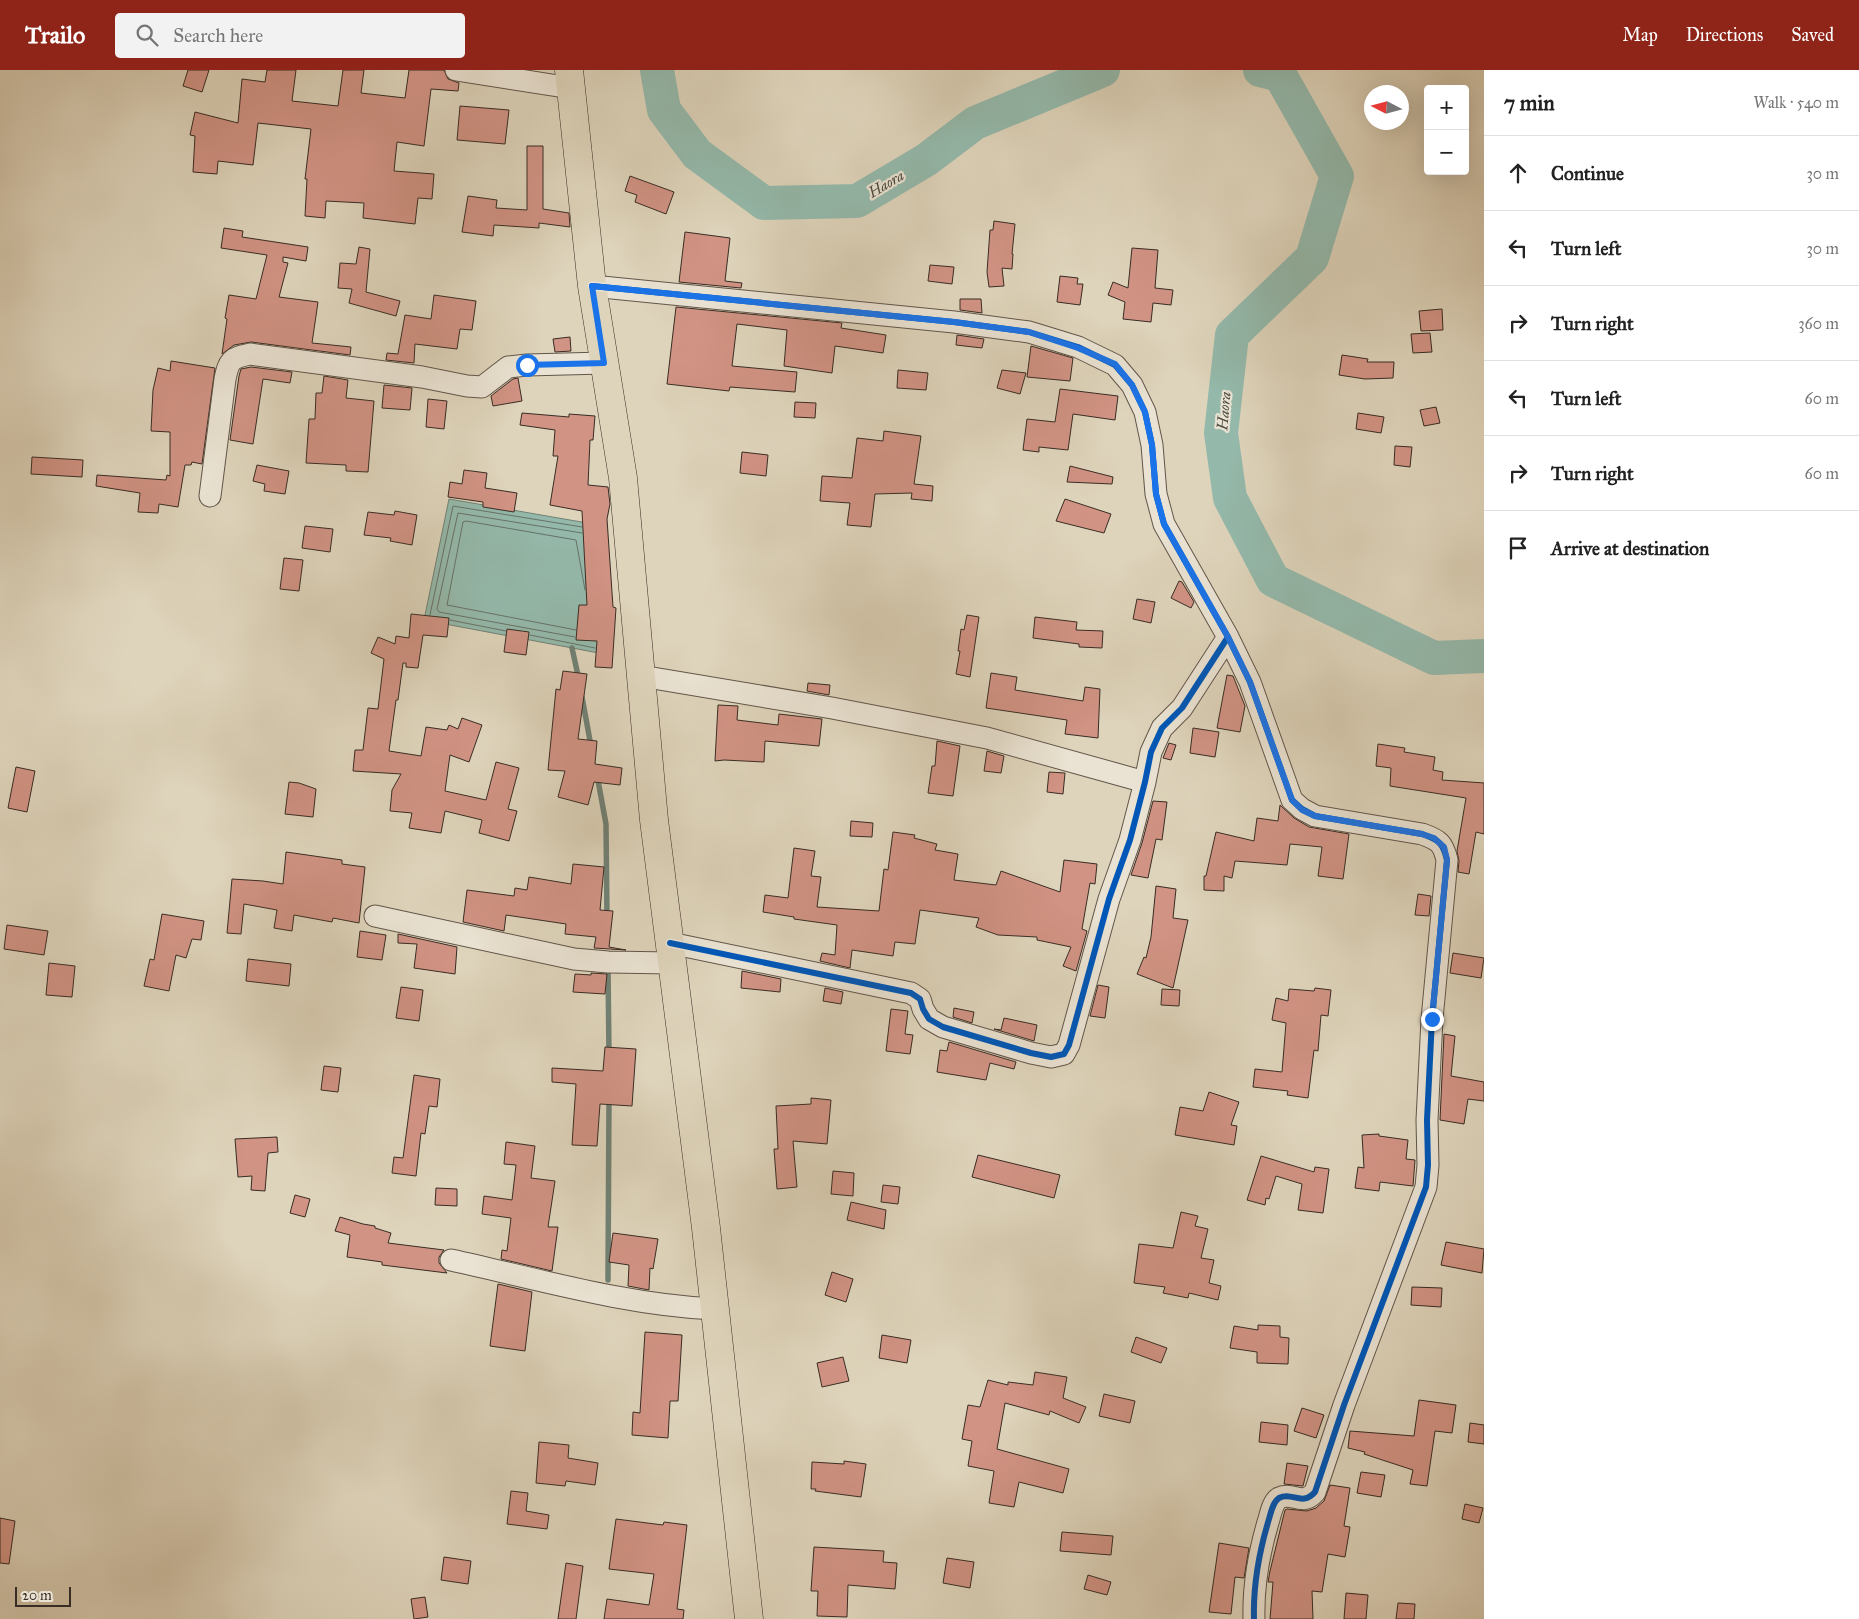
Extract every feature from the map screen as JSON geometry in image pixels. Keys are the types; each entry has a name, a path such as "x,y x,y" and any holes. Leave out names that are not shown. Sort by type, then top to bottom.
{"main road":[{"path":"570,79 592,286 623,478 654,820 715,1309 749,1619"}],"street":[{"path":"456,70 570,79"},
{"path":"592,286 879,314 1029,332 1078,348 1115,364 1132,385 1145,412 1152,445 1156,494 1164,524 1228,637 1250,682 1292,800 1302,810 1315,816 1422,834 1434,838 1444,847 1447,860 1432,1019 1426,1187 1344,1405 1315,1492 1310,1498 1279,1498 1274,1505 1261,1546 1254,1600 1254,1619"},
{"path":"210,496 225,379 228,364 234,358 250,354 422,377 468,386 482,386 508,368 527,365 604,363"},
{"path":"375,916 574,959 608,962 671,953 911,994 920,999 929,1019 943,1027 1031,1053 1052,1057 1064,1054 1069,1045 1109,899 1130,840 1151,752 1162,728 1182,708 1228,637"},
{"path":"641,676 832,708 987,738 1145,782"},
{"path":"451,1260 640,1302 682,1308 715,1309"}],"water":[{"path":"449,499 593,524 604,654 424,620"}],"building":[{"path":"188,70 209,70 202,92 183,86"},
{"path":"267,70 296,70 292,101 338,106 343,70 364,70 361,93 405,98 409,70 444,70 448,79 459,83 458,91 431,89 424,146 397,142 394,171 434,174 432,199 418,198 415,224 363,218 364,203 326,201 325,218 305,216 307,179 305,179 311,129 258,123 253,165 218,161 217,174 193,172 195,136 190,135 195,112 238,123 242,79 265,82"},
{"path":"460,106 509,110 505,144 457,140"},
{"path":"527,146 543,146 543,209 569,213 570,227 539,223 539,228 494,225 493,236 462,232 468,196 497,200 496,208 527,210"},
{"path":"630,176 674,192 666,214 635,202 637,195 625,191"},
{"path":"994,221 1015,224 1012,269 1002,268 1004,286 989,287 987,272 990,230 993,230"},
{"path":"224,228 243,231 242,237 308,247 306,261 283,257 283,262 288,263 279,297 318,302 312,343 351,347 350,355 251,342 234,345 222,354 229,295 256,299 267,255 221,248"},
{"path":"685,232 730,238 725,281 742,283 741,288 679,282"},
{"path":"359,247 370,249 366,292 400,301 396,316 349,303 352,289 338,288 340,263 356,264"},
{"path":"1132,248 1158,250 1155,288 1173,290 1171,305 1153,303 1151,322 1123,319 1125,302 1108,295 1113,282 1128,288"},
{"path":"930,265 954,267 952,284 928,281"},
{"path":"1060,276 1078,278 1077,284 1083,284 1080,305 1057,302"},
{"path":"434,295 476,301 472,330 460,329 457,349 415,344 414,363 386,360 387,353 398,354 405,315 431,319"},
{"path":"960,299 981,299 982,313 960,310"},
{"path":"676,307 842,323 841,328 886,335 883,353 835,346 832,373 784,366 787,330 737,324 732,366 797,372 795,392 730,387 729,391 667,384"},
{"path":"1442,309 1443,330 1421,331 1419,311"},
{"path":"1430,333 1432,352 1413,353 1411,334"},
{"path":"957,335 984,339 982,348 956,345"},
{"path":"570,337 571,351 555,352 553,339"},
{"path":"1031,346 1073,358 1070,381 1027,377"},
{"path":"1342,355 1368,359 1367,362 1394,362 1393,378 1365,379 1339,375"},
{"path":"171,361 215,368 202,464 192,462 191,465 185,465 178,507 159,504 158,513 138,512 140,493 96,486 97,475 166,480 167,475 170,476 170,432 151,431 153,390 158,368 170,371"},
{"path":"251,367 292,372 290,383 263,379 253,444 230,440 241,369"},
{"path":"898,370 928,373 926,390 897,388"},
{"path":"1002,370 1026,373 1020,394 997,388"},
{"path":"324,376 348,380 346,398 374,401 368,472 346,471 346,465 306,463 309,419 315,419 316,393 322,393"},
{"path":"518,378 522,401 493,406 491,396 513,379"},
{"path":"384,385 412,388 410,410 382,408"},
{"path":"1060,389 1118,396 1115,420 1073,414 1068,450 1039,447 1039,452 1023,450 1027,419 1055,422"},
{"path":"428,399 447,401 444,429 426,427"},
{"path":"795,402 816,403 815,418 794,417"},
{"path":"1436,407 1440,423 1424,426 1420,410"},
{"path":"522,413 569,417 569,414 595,416 593,440 590,440 588,485 608,487 610,504 607,519 613,607 616,608 612,668 595,667 597,641 576,640 579,605 587,605 582,511 550,505 558,456 553,456 555,430 520,425"},
{"path":"1358,413 1384,417 1381,433 1356,429"},
{"path":"884,431 921,436 914,484 933,486 932,501 911,499 912,493 875,494 871,527 847,525 850,503 820,501 822,476 852,478 857,438 883,441"},
{"path":"1395,446 1412,447 1410,467 1394,465"},
{"path":"742,452 768,455 766,476 740,473"},
{"path":"32,457 83,460 82,477 31,474"},
{"path":"257,465 289,471 285,494 264,491 265,484 253,481"},
{"path":"1070,466 1113,477 1112,484 1067,482"},
{"path":"464,470 487,473 485,488 517,493 514,512 483,507 483,502 448,497 450,482 462,484"},
{"path":"1065,499 1111,514 1104,533 1056,521"},
{"path":"395,511 417,515 412,545 390,541 391,538 364,535 368,512 394,515"},
{"path":"305,526 333,529 330,552 302,548"},
{"path":"284,558 303,560 299,591 280,589"},
{"path":"1179,581 1182,582 1194,602 1191,608 1171,598"},
{"path":"1137,599 1155,602 1151,623 1133,619"},
{"path":"411,614 449,618 447,637 423,635 418,668 406,667 406,663 403,663 389,751 421,756 426,727 447,730 449,725 458,729 462,718 482,725 469,762 450,755 445,791 486,800 496,762 519,768 508,809 517,811 509,841 479,833 482,820 445,811 441,833 409,828 412,813 390,811 392,790 401,774 353,771 355,750 363,750 368,708 378,709 384,659 371,653 378,637 395,644 396,636 409,638"},
{"path":"967,615 979,617 970,677 956,674 961,629 964,630"},
{"path":"1035,617 1077,622 1076,630 1103,631 1102,648 1079,647 1079,644 1033,638"},
{"path":"507,629 529,632 526,655 504,652"},
{"path":"563,671 587,674 578,739 597,741 595,764 622,768 620,785 594,782 588,805 558,797 565,771 548,770 556,689 560,690"},
{"path":"991,673 1017,677 1015,690 1083,701 1085,687 1100,689 1098,738 1065,734 1067,720 986,708"},
{"path":"1227,675 1233,676 1245,706 1240,732 1217,728"},
{"path":"808,683 830,685 829,695 807,691"},
{"path":"718,705 738,706 737,720 778,725 779,714 822,719 819,746 765,741 764,762 715,761"},
{"path":"1193,728 1219,732 1215,757 1190,753"},
{"path":"937,741 960,746 953,796 928,793 932,766 935,766"},
{"path":"1169,743 1176,745 1171,760 1163,758"},
{"path":"1378,744 1405,748 1404,752 1435,757 1433,770 1443,772 1442,780 1484,783 1484,834 1476,832 1469,874 1458,872 1459,861 1457,851 1466,798 1390,786 1391,768 1376,766"},
{"path":"987,751 1004,756 1001,773 984,771"},
{"path":"16,767 35,771 27,812 8,808"},
{"path":"1049,772 1065,773 1063,794 1047,792"},
{"path":"289,782 299,783 316,789 313,817 285,814"},
{"path":"1153,801 1167,802 1162,840 1156,839 1148,878 1131,875 1142,843"},
{"path":"1280,805 1294,818 1309,827 1349,834 1343,879 1318,876 1322,847 1290,844 1287,865 1235,861 1232,878 1224,876 1224,891 1204,890 1204,876 1206,876 1216,832 1254,841 1257,818 1278,821"},
{"path":"851,821 873,823 872,837 850,836"},
{"path":"893,832 915,835 914,838 937,844 935,850 958,854 954,880 996,885 1001,871 1060,892 1064,860 1097,864 1095,884 1090,883 1082,929 1087,931 1076,971 1063,966 1071,947 1037,940 1037,937 998,935 976,927 979,918 920,910 915,944 895,942 893,956 852,950 850,968 820,961 822,953 835,955 837,925 794,919 794,917 763,912 765,895 788,898 794,848 815,851 811,876 821,877 817,907 879,911 884,869 888,870"},
{"path":"286,852 342,860 342,864 365,867 359,923 333,918 332,922 294,915 292,931 274,928 277,910 244,904 241,934 227,933 232,879 283,884"},
{"path":"573,864 604,867 600,910 613,911 609,947 626,950 594,948 596,937 565,934 566,924 506,915 504,931 463,922 467,890 514,896 515,888 527,890 529,877 571,884"},
{"path":"1156,886 1176,889 1173,918 1188,920 1173,988 1137,974 1144,957 1146,958 1151,937"},
{"path":"1418,894 1431,896 1429,916 1415,915"},
{"path":"162,914 204,921 201,940 192,939 186,958 176,955 169,991 144,986 150,959 154,960"},
{"path":"7,925 48,931 44,955 4,949"},
{"path":"360,931 386,935 382,960 357,957"},
{"path":"398,934 457,947 455,974 414,968 417,944 398,943"},
{"path":"1453,953 1484,958 1481,978 1450,973"},
{"path":"248,959 291,964 289,986 246,981"},
{"path":"49,963 75,966 72,997 46,995"},
{"path":"742,971 781,979 780,992 741,988"},
{"path":"591,973 607,974 605,994 573,992 575,974 591,975"},
{"path":"1098,985 1109,987 1105,1018 1090,1016"},
{"path":"401,987 423,990 419,1021 396,1018"},
{"path":"825,988 843,992 841,1004 823,1001"},
{"path":"1315,988 1331,990 1328,1016 1321,1015 1318,1051 1314,1050 1308,1098 1287,1095 1288,1091 1253,1087 1255,1069 1282,1072 1286,1023 1272,1020 1276,998 1288,1001 1289,989 1314,991"},
{"path":"1162,989 1180,990 1179,1006 1161,1005"},
{"path":"954,1008 974,1012 972,1023 953,1017"},
{"path":"891,1009 908,1011 905,1034 913,1035 910,1054 886,1051"},
{"path":"1004,1018 1037,1025 1034,1041 994,1029 1001,1030"},
{"path":"1444,1034 1455,1036 1451,1076 1484,1082 1484,1101 1468,1099 1464,1124 1440,1120"},
{"path":"949,1042 1016,1062 1014,1069 990,1063 986,1080 937,1072 940,1050 947,1051"},
{"path":"605,1047 636,1049 632,1106 600,1104 597,1146 572,1145 576,1084 552,1082 552,1068 603,1071"},
{"path":"324,1066 341,1068 338,1092 321,1090"},
{"path":"414,1075 440,1079 437,1107 429,1106 425,1134 421,1133 416,1176 392,1173 394,1157 403,1158"},
{"path":"1209,1092 1239,1102 1231,1125 1237,1126 1234,1145 1175,1135 1180,1107 1203,1111"},
{"path":"811,1098 831,1100 827,1144 793,1141 797,1187 777,1189 774,1149 778,1149 776,1106 811,1104"},
{"path":"1379,1134 1379,1136 1408,1140 1406,1159 1415,1160 1413,1186 1380,1182 1379,1191 1355,1188 1358,1167 1364,1168 1362,1135"},
{"path":"277,1137 278,1152 268,1153 265,1191 251,1190 252,1176 238,1177 235,1139"},
{"path":"506,1142 535,1146 531,1178 555,1181 548,1227 558,1227 552,1271 501,1259 502,1250 507,1251 511,1218 482,1214 484,1196 512,1200 516,1165 504,1164"},
{"path":"978,1155 1060,1175 1054,1198 972,1177"},
{"path":"1261,1156 1314,1172 1315,1167 1329,1169 1323,1213 1298,1210 1302,1184 1276,1176 1269,1199 1266,1198 1265,1205 1247,1200"},
{"path":"833,1171 854,1173 853,1196 831,1194"},
{"path":"883,1185 900,1187 898,1204 881,1202"},
{"path":"436,1188 457,1189 457,1206 435,1205"},
{"path":"295,1195 310,1199 305,1217 290,1213"},
{"path":"851,1202 886,1210 884,1229 847,1220"},
{"path":"1181,1212 1198,1216 1195,1226 1208,1229 1201,1258 1214,1260 1209,1283 1221,1286 1218,1300 1189,1293 1188,1298 1163,1293 1165,1287 1134,1283 1139,1244 1173,1248"},
{"path":"340,1217 375,1226 375,1228 391,1233 388,1243 444,1250 439,1257 439,1263 447,1273 382,1265 382,1262 347,1257 350,1235 335,1231"},
{"path":"613,1233 658,1239 653,1269 650,1268 649,1290 628,1286 629,1265 609,1262"},
{"path":"1446,1242 1484,1249 1482,1273 1441,1265"},
{"path":"832,1272 853,1279 846,1302 825,1295"},
{"path":"498,1284 532,1292 525,1351 490,1346"},
{"path":"1412,1287 1442,1288 1441,1307 1411,1305"},
{"path":"1258,1325 1280,1326 1280,1337 1289,1338 1288,1364 1257,1363 1257,1352 1230,1348 1234,1326 1258,1330"},
{"path":"645,1332 682,1335 678,1401 670,1401 668,1438 632,1435 633,1412 640,1413"},
{"path":"882,1335 911,1340 907,1363 879,1358"},
{"path":"1136,1337 1167,1348 1161,1363 1131,1352"},
{"path":"843,1357 849,1381 822,1387 817,1363"},
{"path":"1035,1372 1067,1377 1063,1398 1086,1407 1079,1423 1050,1411 1049,1415 1005,1403 997,1449 1069,1469 1063,1493 1019,1482 1014,1507 989,1503 994,1471 968,1466 972,1441 962,1439 968,1405 980,1407 988,1380 1008,1385 1008,1382 1033,1385"},
{"path":"1104,1394 1135,1401 1130,1423 1099,1416"},
{"path":"1419,1400 1456,1405 1452,1433 1435,1431 1427,1486 1410,1484 1413,1470 1364,1454 1365,1452 1348,1448 1350,1431 1414,1436"},
{"path":"1302,1408 1324,1415 1316,1438 1294,1431"},
{"path":"1261,1422 1288,1425 1287,1445 1259,1442"},
{"path":"1470,1423 1484,1425 1484,1444 1468,1442"},
{"path":"539,1442 569,1445 568,1458 598,1463 595,1485 566,1481 565,1486 536,1483"},
{"path":"844,1461 866,1464 861,1497 811,1489 812,1462 844,1464"},
{"path":"1287,1463 1308,1466 1303,1486 1284,1484"},
{"path":"1361,1472 1385,1475 1381,1497 1357,1493"},
{"path":"1330,1485 1350,1488 1344,1526 1350,1527 1345,1557 1328,1554 1322,1592 1312,1591 1313,1619 1270,1619 1273,1582 1268,1582 1285,1510 1307,1511 1316,1508 1324,1501"},
{"path":"511,1491 528,1493 526,1511 549,1515 547,1529 507,1524"},
{"path":"1465,1504 1483,1508 1479,1523 1462,1519"},
{"path":"0,1518 15,1521 9,1564 0,1563"},
{"path":"616,1519 663,1525 664,1522 687,1525 677,1609 684,1610 683,1619 604,1619 607,1599 649,1605 654,1574 609,1569"},
{"path":"1062,1532 1113,1536 1111,1555 1060,1551"},
{"path":"1219,1543 1249,1548 1244,1578 1235,1577 1231,1614 1209,1612"},
{"path":"814,1547 884,1551 883,1562 897,1563 895,1589 848,1585 847,1617 817,1616 818,1591 811,1591"},
{"path":"444,1557 471,1561 468,1584 441,1580"},
{"path":"947,1558 974,1562 970,1588 943,1583"},
{"path":"566,1563 583,1566 576,1619 558,1619"},
{"path":"1088,1575 1111,1582 1107,1595 1084,1589"},
{"path":"1346,1593 1368,1595 1366,1619 1344,1619"},
{"path":"425,1597 428,1617 414,1619 411,1599"},
{"path":"1398,1603 1415,1604 1414,1619 1396,1619"}],"waterway":[{"name":"Haora","path":"657,70 664,110 697,154 764,203 857,201 926,160 975,123 1103,70"},
{"name":"Haora","path":"1260,70 1280,75 1337,176 1312,258 1232,335 1221,433 1230,498 1273,580 1434,658 1484,656"},
{"path":"572,648 579,680"},
{"path":"582,697 591,746"},
{"path":"597,775 606,824 607,918"},
{"path":"608,967 609,1055"},
{"path":"608,1280 609,1097"}],"cycle path":[{"path":"592,286 954,322 1029,332 1078,347 1115,365 1132,385 1145,412 1152,445 1156,494 1164,524 1228,637 1250,682 1292,800 1302,809 1315,816 1422,834 1436,840 1444,850 1447,860 1432,1019 1426,1187 1344,1405 1315,1492 1301,1499 1284,1496 1279,1498 1272,1507 1257,1569 1254,1619"},
{"path":"670,943 911,993 920,999 929,1019 943,1027 1031,1053 1051,1057 1064,1054 1069,1045 1109,899 1130,840 1151,752 1162,728 1182,708 1228,637"}],"route":[{"path":"527,365 604,363 592,286 954,322 1029,332 1078,348 1115,364 1132,385 1145,412 1152,445 1156,494 1164,524 1228,637 1250,682 1292,800 1302,810 1315,816 1422,834 1434,838 1444,847 1447,860 1432,1019"}]}
